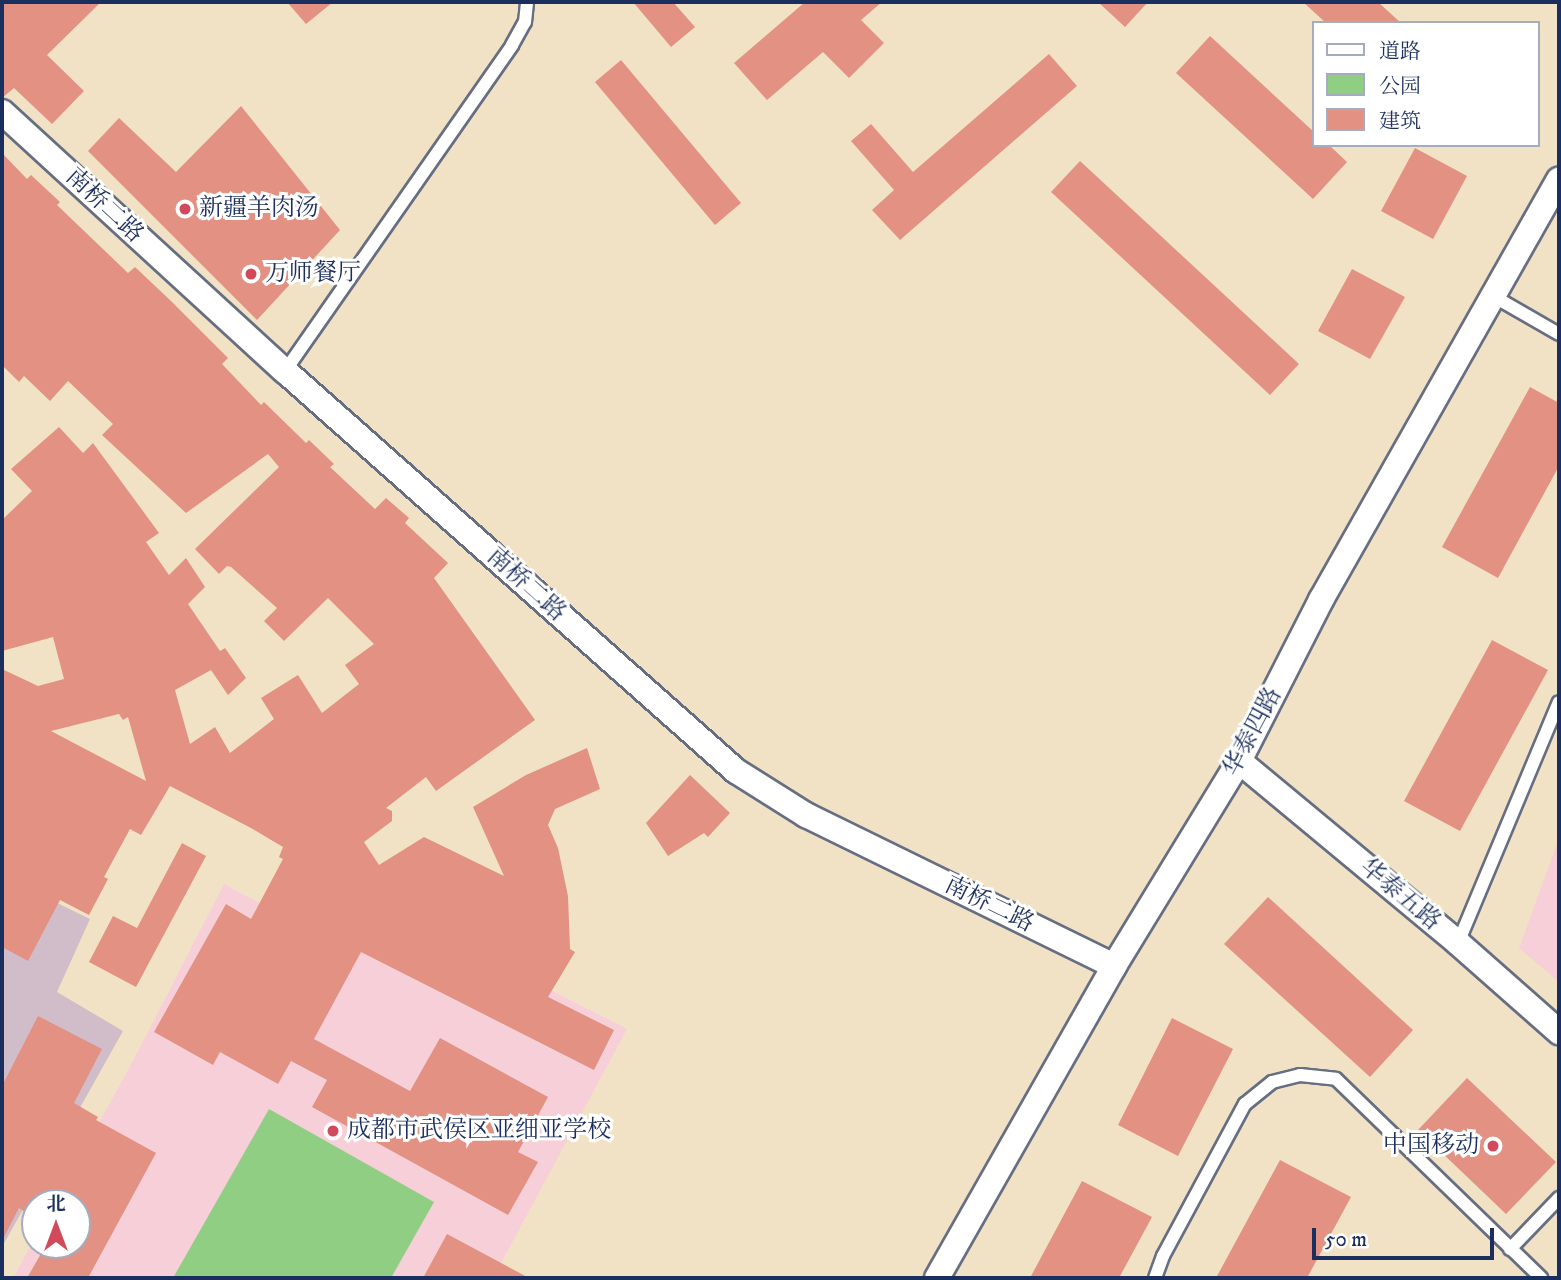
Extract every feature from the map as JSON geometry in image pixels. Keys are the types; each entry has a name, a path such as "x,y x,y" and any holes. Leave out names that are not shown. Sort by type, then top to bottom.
{"street":[{"name":"南桥二路","path":"2,112 285,371 736,771 806,816 1114,966"},
{"name":"华泰四路","path":"937,1278 1114,966 1239,761 1321,600 1559,180"},
{"name":"华泰五路","path":"1239,761 1458,943 1559,1032"}],"lane":[{"path":"285,371 512,45 525,22 527,2"},
{"path":"1493,296 1559,334"},
{"path":"1458,943 1559,702"},
{"path":"1156,1278 1163,1256 1245,1104 1272,1082 1300,1075 1336,1079 1541,1278"},
{"path":"1510,1248 1559,1198"}],"shaded area":[{"path":"1559,838 1559,982 1519,948"},
{"path":"2,876 90,919 57,992 123,1031 34,1189 21,1189 21,1213 2,1247"},
{"name":"成都市武侯区亚细亚学校","path":"224,884 317,934 343,884 627,1029 493,1278 13,1278 23,1259 91,1259 91,1189 63,1189 134,1059"}],"green space":[{"path":"269,1109 434,1202 391,1278 173,1278"}],"building":[{"path":"2,2 101,2 47,55 84,91 52,124 14,88 2,98"},
{"path":"287,2 333,2 306,24"},
{"path":"633,2 673,2 695,27 671,47"},
{"path":"805,2 882,2 861,20 884,43 849,78 823,52 767,100 734,63"},
{"path":"1098,2 1148,2 1125,27"},
{"path":"1303,2 1378,2 1399,21 1324,21"},
{"path":"1210,36 1312,130 1312,147 1331,147 1347,162 1313,199 1176,73"},
{"path":"1049,54 1077,86 900,240 872,210 894,190 851,141 871,124 913,172"},
{"path":"621,60 741,203 715,225 595,82"},
{"path":"241,106 340,230 257,320 88,151 119,118 176,172"},
{"path":"1415,148 1467,176 1433,239 1381,211"},
{"path":"2,153 27,179 31,175 60,202 57,205 128,273 135,267 171,301 228,358 222,364 261,405 264,402 306,443 309,440 334,464 330,467 375,509 386,498 409,518 405,523 448,563 434,578 535,720 436,791 426,777 386,808 392,811 392,821 364,842 379,865 424,837 504,876 473,807 526,775 587,748 600,789 555,809 548,825 558,848 568,896 570,949 575,952 548,997 614,1030 594,1070 361,952 314,1039 410,1091 440,1038 548,1097 518,1152 538,1162 508,1215 312,1107 327,1080 291,1061 278,1084 220,1052 213,1065 154,1032 226,904 251,919 283,859 279,857 283,847 251,828 170,786 141,835 130,829 104,877 108,879 89,915 60,900 28,961 2,947 2,669 38,686 64,679 53,637 2,651 2,520 32,491 11,469 59,427 83,453 93,443 159,533 146,542 169,575 186,558 205,587 188,604 220,651 225,648 246,678 228,695 211,670 175,690 190,744 215,727 230,753 274,719 261,698 298,675 322,713 359,684 345,665 374,644 328,598 284,641 264,621 277,608 231,567 227,566 219,574 195,549 279,467 268,454 186,513 102,435 113,424 68,381 50,401 24,376 19,382 2,365","holes":["119,714 123,720 128,717 146,781 51,731"]},
{"path":"1080,161 1299,364 1270,395 1051,192"},
{"path":"1352,269 1405,297 1370,359 1318,331"},
{"path":"1530,387 1559,403 1559,466 1498,578 1442,547"},
{"path":"1492,640 1548,670 1460,831 1404,801"},
{"path":"690,775 730,813 708,837 704,833 668,856 646,823"},
{"path":"182,843 206,856 136,987 89,962 113,916 137,928"},
{"path":"1268,897 1413,1030 1370,1077 1224,944"},
{"path":"38,1016 102,1049 74,1103 98,1117 96,1120 156,1153 88,1278 27,1278 38,1259 91,1259 91,1189 21,1189 21,1209 19,1208 2,1241 2,1086"},
{"path":"1172,1018 1233,1049 1178,1156 1118,1125"},
{"path":"1467,1078 1556,1162 1506,1214 1418,1130"},
{"path":"1280,1160 1351,1197 1307,1278 1216,1278"},
{"path":"1082,1181 1152,1217 1119,1278 1030,1278"},
{"path":"447,1234 529,1278 423,1278"}],"place":[{"name":"新疆羊肉汤","path":"185,209"},
{"name":"万师餐厅","path":"251,274"},
{"name":"成都市武侯区亚细亚学校","path":"333,1131"},
{"name":"中国移动","path":"1493,1146"}]}
